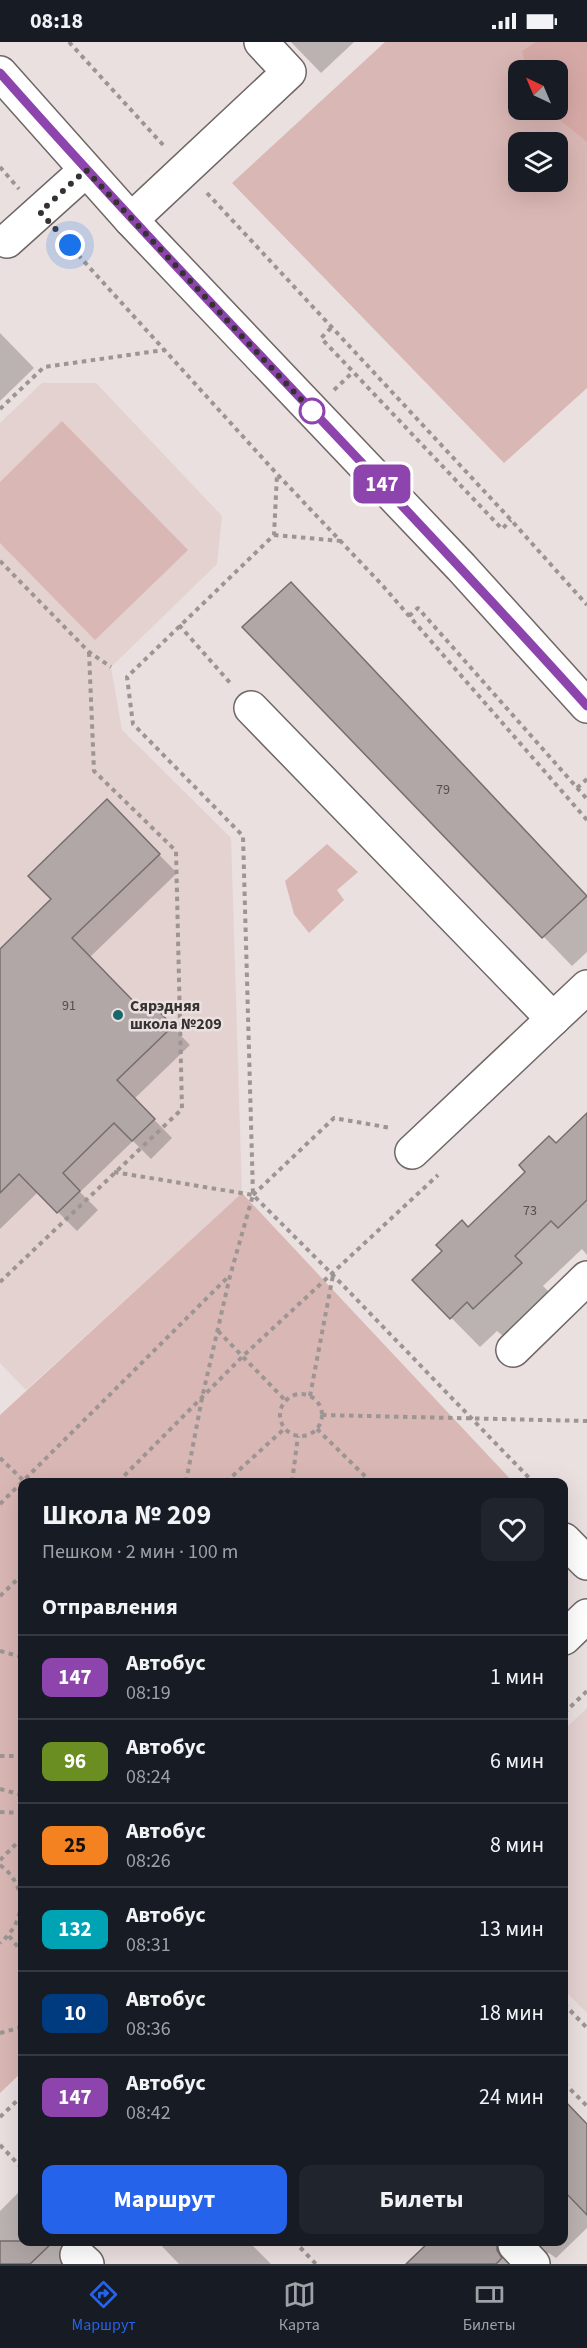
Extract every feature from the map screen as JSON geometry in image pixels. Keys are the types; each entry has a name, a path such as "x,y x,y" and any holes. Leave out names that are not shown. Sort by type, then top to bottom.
{"main road":[{"path":"131,220 289,72 261,42"},
{"path":"0,73 131,220 461,567 587,706"},
{"path":"8,241 86,170"},
{"path":"251,708 553,1019"},
{"path":"421,1143 587,987"},
{"path":"513,1350 587,1278"},
{"path":"568,1544 587,1563"},
{"path":"568,1634 587,1616"}],"path":[{"path":"69,42 587,605"},
{"path":"0,167 164,350 409,616 587,820"},
{"path":"331,328 321,338 502,529 511,520"},
{"path":"0,409 44,367 164,350"},
{"path":"187,1478 202,1398 230,1276 253,1195 243,836 133,724 127,677 274,535 277,474"},
{"path":"274,535 341,541"},
{"path":"0,561 89,652 111,667"},
{"path":"409,616 417,608 587,799"},
{"path":"179,625 251,708"},
{"path":"0,1282 182,1109 176,850 94,771 89,652"},
{"path":"577,788 587,779"},
{"path":"253,1195 334,1118 421,1143"},
{"path":"114,1172 253,1195 529,1478"},
{"path":"122,1478 243,1356 333,1275"},
{"path":"310,1396 333,1275"},
{"path":"28,1478 230,1276"},
{"path":"218,1331 285,1400"},
{"path":"300,1394 310,1396 320,1406 322,1415 317,1429 305,1436 298,1436 285,1429 280,1413 285,1400 300,1394"},
{"path":"322,1415 587,1421"},
{"path":"230,1478 285,1429"},
{"path":"317,1429 367,1478"},
{"path":"293,1478 298,1436"},
{"path":"0,1458 20,1478"},
{"path":"0,1504 18,1488"},
{"path":"0,1596 18,1579"},
{"path":"0,1651 18,1656"},
{"path":"568,1709 587,1691"},
{"path":"0,1756 18,1756"},
{"path":"0,1789 18,1794"},
{"path":"0,1812 18,1813"},
{"path":"0,1860 18,1842"},
{"path":"0,1865 14,1879 18,1887"},
{"path":"0,1943 9,1936 18,1919"},
{"path":"9,1936 18,1947"},
{"path":"568,2008 587,2028"},
{"path":"0,2033 18,2028"},
{"path":"568,2087 587,2106"},
{"path":"1,2114 18,2099"},
{"path":"0,2145 18,2164"},
{"path":"299,2246 314,2263"}],"shaded area":[{"path":"385,42 587,42 587,388 504,463 232,183"},
{"path":"536,42 587,42 587,142 560,120 568,120 568,60 524,60 522,51"},
{"name":"Сярэдняя школа №209","path":"42,383 96,383 222,516 217,564 111,667 122,730 231,838 242,1193 26,1390 0,1363 0,423"},
{"path":"62,421 188,550 95,640 0,543 0,482"},
{"path":"327,844 358,872 337,890 344,900 309,933 294,914 285,881"},
{"path":"242,1193 509,1478 18,1478 18,2076 0,2093 0,1415"},
{"path":"587,1708 587,2013 568,1994 568,1726"}],"building":[{"path":"291,582 587,896 542,938 242,627"},
{"path":"107,799 160,854 72,938 142,1010 150,1002 173,1026 117,1080 155,1119 132,1141 114,1123 63,1173 80,1191 57,1213 19,1174 0,1193 0,949 51,899 28,876"},
{"path":"587,1113 587,1200 558,1228 551,1221 515,1256 522,1263 473,1309 467,1302 450,1319 412,1280 442,1251 436,1245 462,1220 468,1227 525,1172 519,1165 549,1136 556,1143"},
{"path":"568,2104 587,2124 587,2215 568,2195"},
{"path":"0,2241 18,2241 18,2246 49,2246 30,2264 0,2264"},
{"path":"425,2246 497,2246 502,2258 496,2264 406,2264"}],"bus line":[{"name":"147","path":"0,73 131,220 461,567 587,706"}],"place":[{"name":"Сярэдняя школа №209","path":"118,1015"}],"route":[{"path":"70,245 40,212 86,170 312,411"}]}
